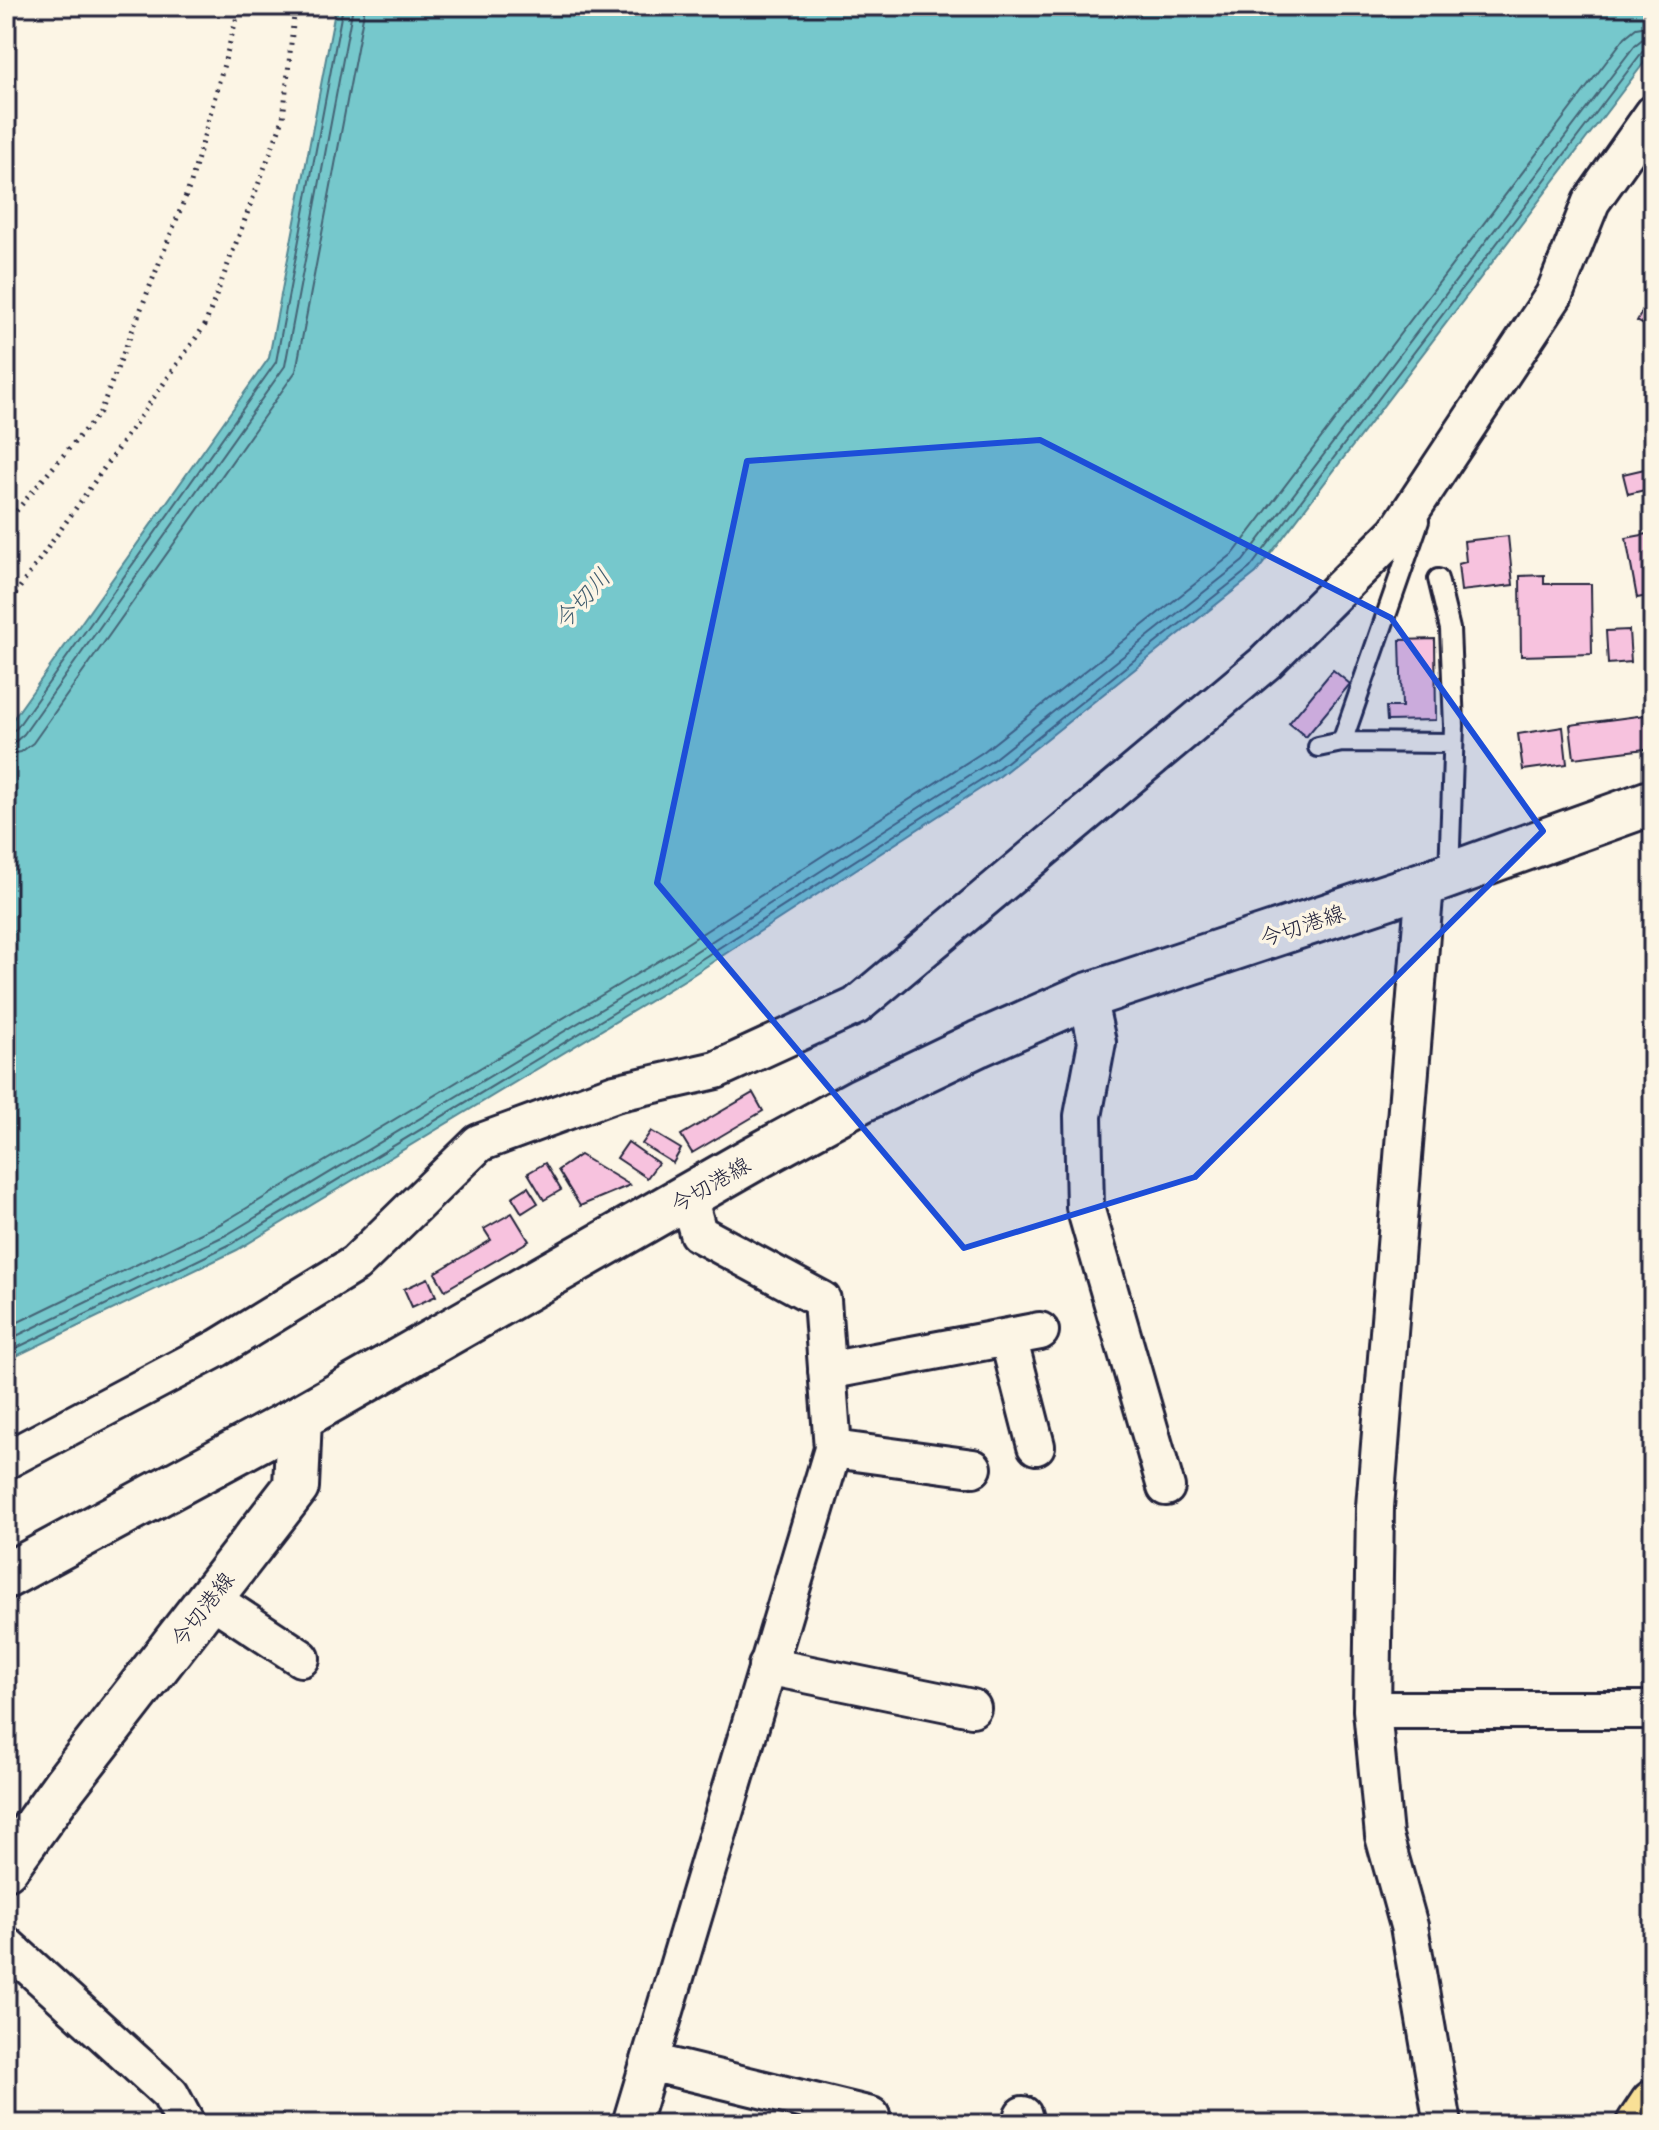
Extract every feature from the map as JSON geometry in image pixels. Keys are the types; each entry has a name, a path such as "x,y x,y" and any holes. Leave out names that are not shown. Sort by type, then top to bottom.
{"main road":[{"name":"今切港線","path":"6,1867 65,1785 296,1487 299,1418 861,1100 978,1044 1087,996 1437,880 1653,802"},
{"path":"6,1576 299,1418"},
{"path":"1639,2124 1653,2103"}],"street":[{"path":"6,1460 218,1348 355,1264 479,1143 615,1093 716,1070 856,1006 1265,663 1397,532 1554,295 1591,202 1653,114"},
{"path":"1437,880 1375,1507 1372,1710 1384,1836 1409,1926 1443,2124"},
{"path":"1087,996 1097,1042 1083,1116 1085,1207 1166,1487"},
{"path":"631,2124 833,1449 822,1300 698,1233 688,1196"},
{"path":"827,1371 1024,1334 1036,1446"},
{"path":"833,1449 973,1468"},
{"path":"210,1598 301,1658"},
{"path":"767,1666 972,1708"},
{"path":"1372,1710 1653,1710"},
{"path":"6,1945 170,2094 186,2124"},
{"path":"650,2062 871,2116"}],"lane":[{"path":"1342,742 1435,476"},
{"path":"1437,880 1453,743 1450,629 1438,579"},
{"path":"1318,747 1342,742 1453,743"}],"path":[{"path":"6,523 100,412 191,183 240,6"},
{"path":"6,607 205,325 283,119 295,6"}],"highlighted area":[{"path":"1040,440 1391,618 1543,831 1195,1177 964,1248 657,883 747,461"}],"water":[{"name":"今切川","path":"336,6 1653,6 1653,51 1256,573 1000,776 691,976 237,1250 6,1361 6,729 269,358"}],"building":[{"path":"1653,291 1653,330 1637,321"},
{"path":"1653,467 1653,488 1628,494 1623,474"},
{"path":"1653,533 1653,595 1637,598 1626,538"},
{"path":"1508,536 1513,585 1461,591 1458,564 1466,562 1464,541"},
{"path":"1544,575 1544,584 1591,584 1592,654 1521,656 1520,576"},
{"path":"1629,630 1631,662 1608,664 1606,631"},
{"path":"1646,631 1653,631 1653,698 1645,698"},
{"path":"1435,639 1436,720 1387,721 1386,707 1402,707 1400,640"},
{"path":"1333,670 1350,684 1306,737 1289,723"},
{"path":"1653,714 1653,748 1574,758 1570,725"},
{"path":"1563,727 1567,764 1523,770 1518,734"},
{"path":"753,1093 763,1111 692,1153 681,1135"},
{"path":"651,1131 681,1149 673,1163 642,1144"},
{"path":"628,1142 658,1163 647,1178 617,1158"},
{"path":"580,1155 630,1185 580,1206 558,1170"},
{"path":"545,1163 561,1190 544,1200 528,1173"},
{"path":"528,1187 538,1203 522,1213 512,1197"},
{"path":"512,1213 529,1241 445,1290 435,1273 491,1240 484,1229"},
{"path":"428,1278 436,1296 412,1307 404,1289"}]}
